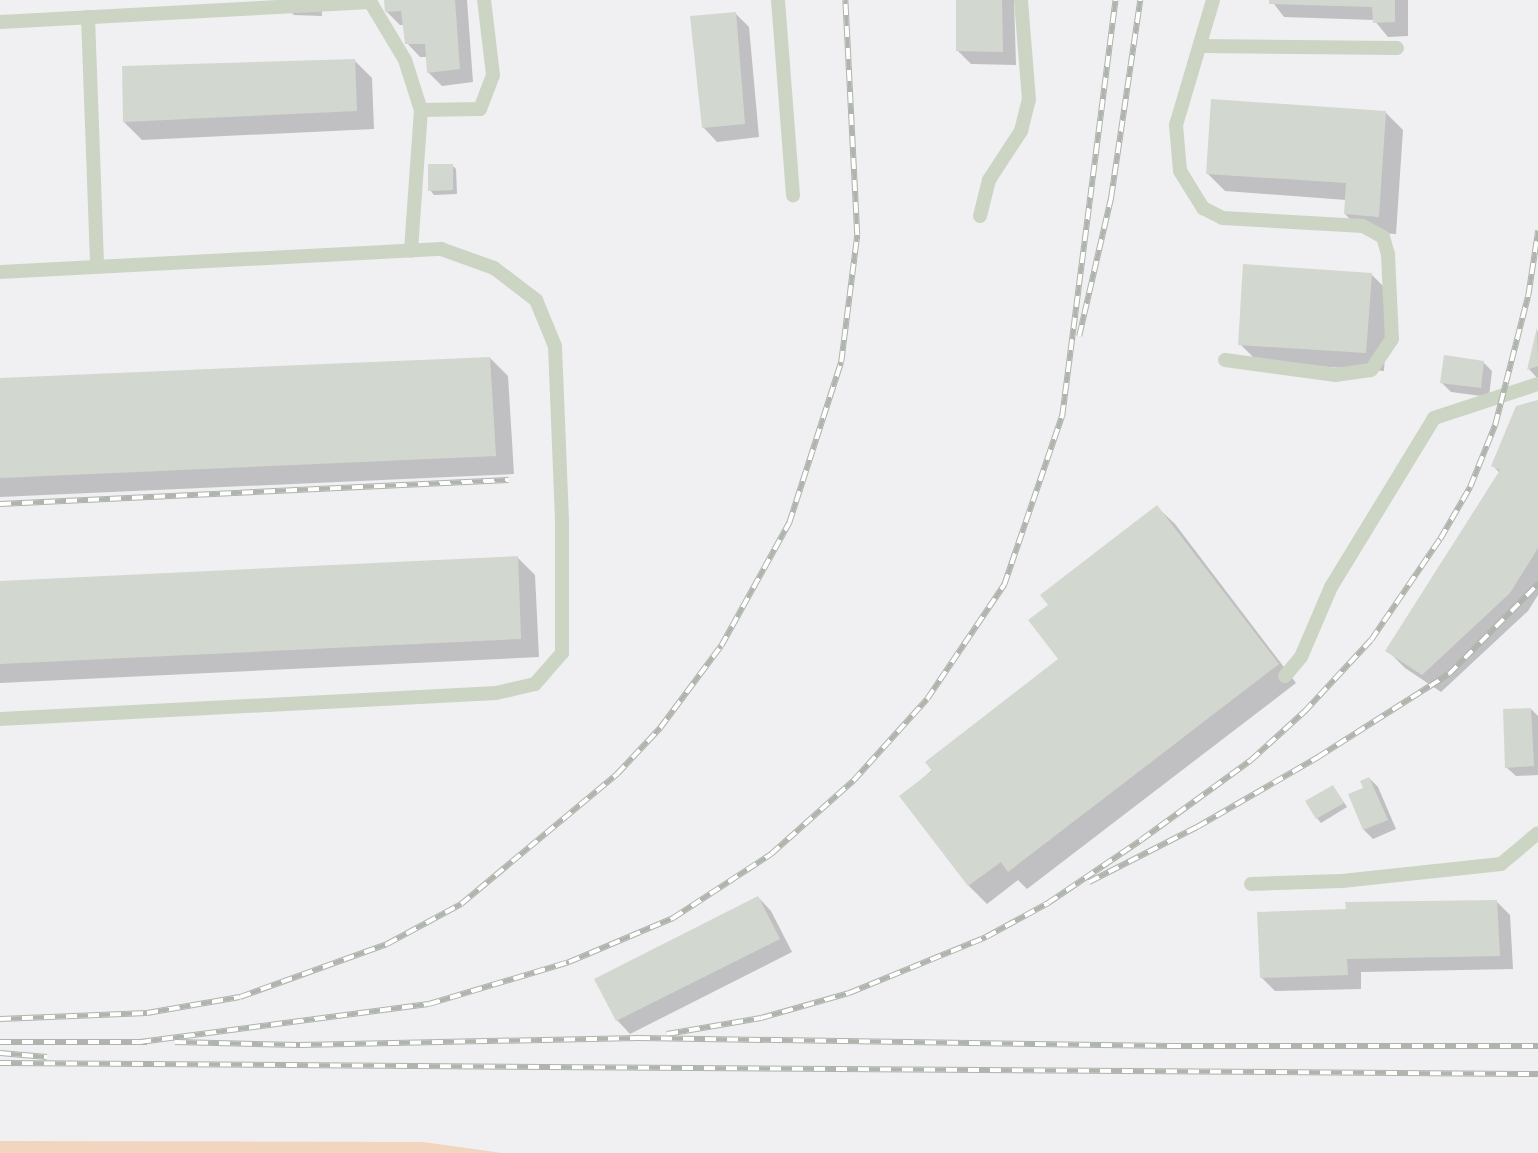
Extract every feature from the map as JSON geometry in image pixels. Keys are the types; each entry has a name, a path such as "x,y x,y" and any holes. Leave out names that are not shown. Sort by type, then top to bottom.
{"lane":[{"path":"421,110 480,109 493,75 484,0"},
{"path":"778,0 793,194"},
{"path":"980,216 989,180 1022,131 1028,100 1021,0"},
{"path":"1213,0 1176,125 1180,171 1203,208 1223,218 1363,226 1383,237 1388,255 1392,339 1371,370 1336,375 1225,360"},
{"path":"0,22 369,1 405,60 421,110 411,251"},
{"path":"88,17 97,266"},
{"path":"1200,46 1397,48"},
{"path":"0,272 441,250 494,268 536,300 555,346 562,523 562,653 535,684 496,694 0,719"},
{"path":"1284,676 1301,657 1331,587 1434,418 1538,384"},
{"path":"1251,884 1342,881 1500,864 1538,832"}],"shaded area":[{"path":"0,1141 423,1142 502,1153 0,1153"}],"building":[{"path":"384,0 455,0 460,69 427,73 425,44 405,44 401,11 385,12"},
{"path":"956,0 1002,0 1003,52 956,51"},
{"path":"1269,0 1395,0 1395,22 1373,23 1372,7 1269,4"},
{"path":"736,12 745,124 702,128 690,16"},
{"path":"355,59 357,111 123,122 122,66"},
{"path":"1211,99 1386,111 1379,217 1344,214 1346,183 1206,174"},
{"path":"428,164 453,164 453,190 428,191"},
{"path":"1243,264 1372,273 1366,353 1238,345"},
{"path":"1537,327 1538,366 1527,370"},
{"path":"1444,355 1484,361 1481,388 1440,383"},
{"path":"490,357 496,456 0,478 0,378"},
{"path":"1538,400 1538,548 1510,593 1422,675 1385,651 1500,470 1491,466 1516,406"},
{"path":"1157,505 1279,664 1008,872 1001,862 968,886 899,796 932,771 925,762 1058,659 1028,620 1048,605 1040,595"},
{"path":"518,556 521,639 0,664 0,581"},
{"path":"1531,708 1534,766 1505,768 1503,709"},
{"path":"1369,777 1388,820 1363,830 1348,794 1363,788 1360,781"},
{"path":"1333,785 1344,803 1316,819 1305,801"},
{"path":"758,896 780,939 616,1021 594,979"},
{"path":"1497,900 1500,956 1347,959 1348,975 1260,978 1257,912 1346,909 1345,902"}],"railway":[{"path":"0,1019 147,1013 240,997 387,944 461,904 617,774 660,728 721,646 789,523 841,362 857,235 845,0"},
{"path":"140,1042 429,1004 569,962 673,918 771,854 853,781 927,699 1004,585 1062,416 1115,0"},
{"path":"1079,336 1111,197 1140,0"},
{"path":"667,1034 761,1018 849,993 986,937 1048,903 1141,840 1251,760 1304,712 1371,640 1440,539 1470,487 1495,425 1528,296 1538,231"},
{"path":"0,504 508,480"},
{"path":"1089,882 1197,827 1318,757 1449,674 1538,584"},
{"path":"175,1042 300,1045 639,1038 1170,1046 1538,1046"},
{"path":"0,1042 147,1042"},
{"path":"0,1053 47,1057"},
{"path":"0,1063 1538,1074"}]}
